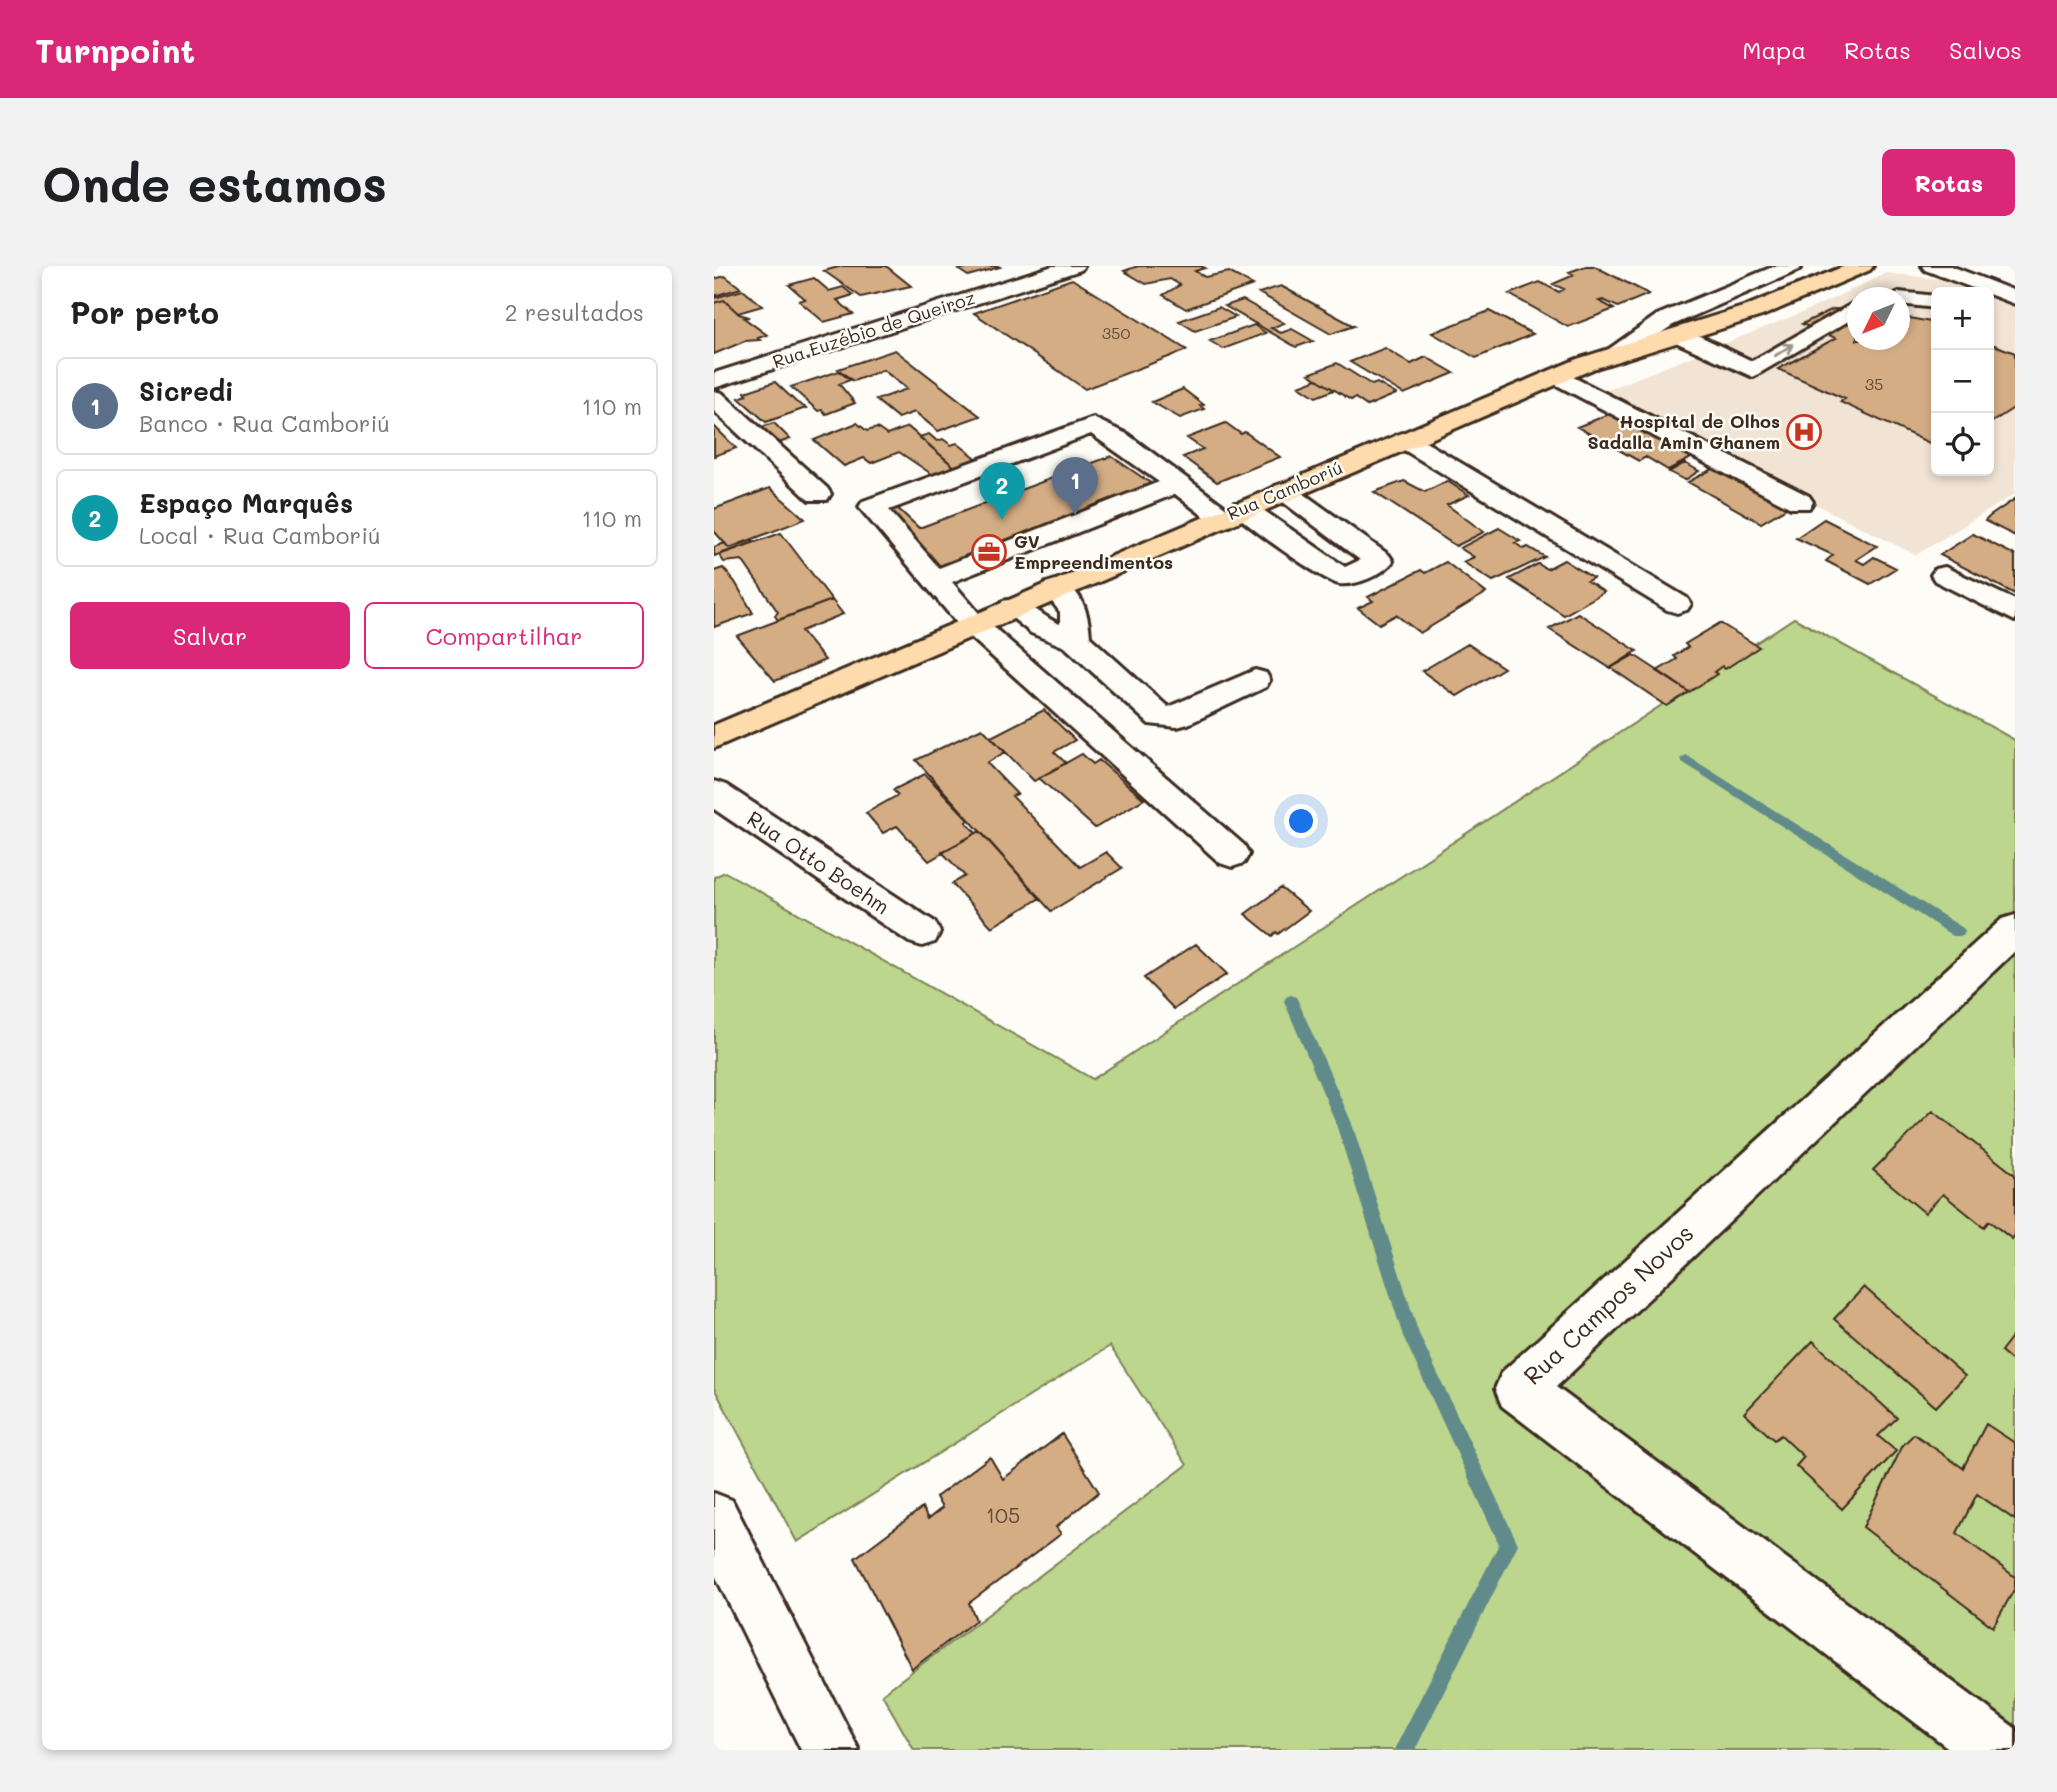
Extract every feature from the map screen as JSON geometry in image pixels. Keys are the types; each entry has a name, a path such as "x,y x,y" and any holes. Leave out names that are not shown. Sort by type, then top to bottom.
{"main road":[{"name":"Rua Camboriú","path":"714,737 1556,376 1613,354 1784,300 1863,266"}],"street":[{"name":"Rua Euzébio de Queiroz","path":"714,381 1074,266"},
{"path":"1613,354 1665,320 1792,266"},
{"path":"1932,266 1971,287"},
{"path":"1994,293 2015,298"},
{"path":"1910,299 1931,301"},
{"path":"1784,327 1839,302 1847,302"},
{"path":"1679,335 1753,370 1847,313"},
{"path":"1723,356 1748,344"},
{"path":"1556,376 1800,502"},
{"path":"714,398 818,494"},
{"path":"1232,855 973,624 872,509 873,506 1093,425 1118,439 1178,484 1234,514 1272,528 1339,576 1350,576 1379,561 1284,491"},
{"path":"1405,440 1677,604"},
{"path":"933,580 1178,484"},
{"path":"1272,528 1311,511"},
{"path":"1301,549 1341,532"},
{"path":"1945,575 2015,612"},
{"path":"1056,589 1074,611 1074,640"},
{"path":"1013,607 1041,627 1074,640 1160,717 1168,719 1255,680"},
{"name":"Rua Otto Boehm","path":"714,793 922,932"},
{"name":"Rua Campos Novos","path":"1997,1750 1519,1389 2015,929"},
{"path":"714,1518 831,1750"}],"shaded area":[{"name":"Hospital de Olhos Sadalla Amin Ghanem","path":"1887,273 1938,279 1963,287 1931,287 1931,476 1994,476 1994,298 2015,306 2015,494 1916,555 1597,394 1806,311 1847,292 1847,350 1910,350 1910,287 1857,287"}],"green space":[{"path":"1794,618 2015,740 2015,1750 914,1750 882,1694 1187,1465 1110,1346 797,1542 714,1388 714,877 725,872 1093,1079"}],"building":[{"path":"842,266 886,266 911,286 861,297 824,271"},
{"path":"971,266 1000,267 968,276 959,270"},
{"path":"1138,266 1201,266 1205,268 1195,271 1205,277 1229,272 1253,285 1186,309 1163,295 1180,285 1170,279 1146,284 1124,271"},
{"path":"1594,266 1649,294 1618,307 1603,300 1599,301 1614,309 1568,327 1509,294 1540,282 1559,292 1564,289 1553,284 1574,275 1569,272"},
{"path":"725,276 741,288 714,296 714,279"},
{"path":"814,278 829,291 843,287 853,295 837,300 853,314 824,322 799,301 805,299 789,285"},
{"path":"1072,279 1187,350 1085,389 974,313"},
{"path":"1281,286 1354,326 1331,334 1259,293"},
{"path":"743,290 762,306 738,313 724,300 714,303 714,298"},
{"path":"724,300 739,314 749,317 744,318 767,335 758,338 760,340 745,341 714,354 714,303"},
{"path":"1243,300 1284,323 1271,328 1281,333 1292,329 1313,341 1296,347 1225,306"},
{"path":"1219,307 1236,317 1195,331 1179,321"},
{"path":"1833,309 1847,310 1847,350 1910,350 1910,318 1931,322 1931,444 1840,402 1845,399 1778,369 1836,338 1802,324"},
{"path":"1489,311 1533,334 1476,358 1432,333"},
{"path":"1254,325 1266,333 1223,349 1210,341"},
{"path":"1994,345 2015,353 2015,407 1994,421"},
{"path":"1385,348 1411,364 1426,357 1454,373 1404,394 1350,362"},
{"path":"895,350 980,416 938,431 915,412 898,418 876,400 907,389 883,370 853,381 838,369"},
{"path":"1337,363 1372,385 1377,383 1396,394 1367,406 1355,398 1351,400 1309,374"},
{"path":"839,371 850,380 839,384 855,403 826,414 822,410 818,411 791,387"},
{"path":"1317,379 1334,390 1316,397 1299,386"},
{"path":"775,382 806,408 766,422 739,398 747,395 745,392"},
{"path":"1183,389 1204,405 1200,406 1204,409 1180,418 1152,402"},
{"path":"1612,413 1695,456 1668,470 1646,457 1639,461 1577,427"},
{"path":"774,423 790,439 773,445 755,429"},
{"path":"857,423 867,431 877,428 887,435 908,427 957,469 936,477 899,452 871,463 864,458 844,466 814,440"},
{"path":"1226,423 1241,434 1245,432 1280,457 1217,482 1183,457 1203,449 1187,438"},
{"path":"714,426 736,448 714,456"},
{"path":"929,434 937,441 943,439 951,445 957,443 980,461 957,469 919,437"},
{"path":"1111,456 1152,484 931,570 875,511 893,504 919,528"},
{"path":"1685,463 1699,471 1685,480 1669,472"},
{"path":"1714,468 1788,507 1761,523 1688,482"},
{"path":"1404,481 1425,492 1447,481 1469,495 1447,505 1484,532 1456,546 1374,492"},
{"path":"770,488 805,519 729,548 714,531 714,509"},
{"path":"2015,499 2015,536 1985,521 1990,516"},
{"path":"1824,519 1877,546 1856,560 1864,564 1874,557 1896,568 1870,584 1826,561 1833,555 1796,538"},
{"path":"1499,528 1520,541 1515,543 1524,549 1528,547 1545,557 1493,581 1463,562 1474,557 1460,548"},
{"path":"781,533 832,600 778,620 775,616 778,612 742,560 724,562 719,555"},
{"path":"1973,534 2015,555 2015,594 1940,555"},
{"path":"753,540 755,542 714,556 714,547 725,543 729,548"},
{"path":"1564,560 1593,578 1587,581 1604,592 1564,615 1509,579 1538,564 1547,569"},
{"path":"1446,562 1486,593 1420,633 1396,615 1379,624 1358,608 1373,601 1368,597 1421,570 1425,573"},
{"path":"723,568 735,582 753,613 714,627 714,571"},
{"path":"832,600 843,614 801,631 825,660 775,681 737,636"},
{"path":"1578,613 1637,651 1610,668 1549,629"},
{"path":"1720,623 1759,647 1725,669 1722,666 1714,672 1717,674 1689,692 1657,671 1677,659 1674,656 1688,647 1685,644"},
{"path":"1468,644 1504,668 1457,696 1422,671"},
{"path":"1634,655 1689,692 1667,706 1611,668"},
{"path":"1044,710 1075,740 1054,752 1066,763 1034,781 991,737"},
{"path":"982,728 1005,752 987,763 1017,794 1012,796 1080,867 1106,852 1122,868 1051,911 916,760"},
{"path":"1082,754 1093,764 1099,760 1144,799 1095,828 1039,778"},
{"path":"925,774 969,820 966,822 976,833 929,861 897,826 883,833 866,813 898,795 893,790"},
{"path":"980,831 1040,898 992,927 952,884 965,876 942,852"},
{"path":"1281,888 1309,911 1272,936 1245,914"},
{"path":"1196,944 1227,974 1174,1009 1144,978"},
{"path":"1933,1111 2015,1175 2015,1235 2012,1239 1989,1221 1984,1227 1943,1194 1925,1213 1873,1170"},
{"path":"1864,1287 1965,1376 1936,1407 1834,1319"},
{"path":"2015,1333 2015,1363 2001,1351"},
{"path":"1813,1341 1897,1418 1878,1436 1896,1451 1842,1509 1796,1466 1804,1457 1781,1435 1774,1440 1744,1413"},
{"path":"1986,1424 2015,1443 2015,1520 1977,1494 1957,1533 2015,1577 2015,1588 1993,1627 1863,1527 1903,1445 1914,1434 1963,1468"},
{"path":"1062,1434 1099,1492 1056,1527 1061,1534 969,1603 976,1620 912,1669 855,1558 922,1508 928,1519 942,1508 936,1497 990,1457 1003,1479"}],"waterway":[{"path":"1686,759 1958,932"},
{"path":"1291,1001 1343,1121 1411,1336 1509,1544 1404,1750"}],"place":[{"name":"Hospital de Olhos Sadalla Amin Ghanem","path":"1804,432"},
{"name":"Sicredi","path":"1075,515"},
{"name":"Espaço Marquês","path":"1002,520"},
{"name":"GV Empreendimentos","path":"989,552"}]}
